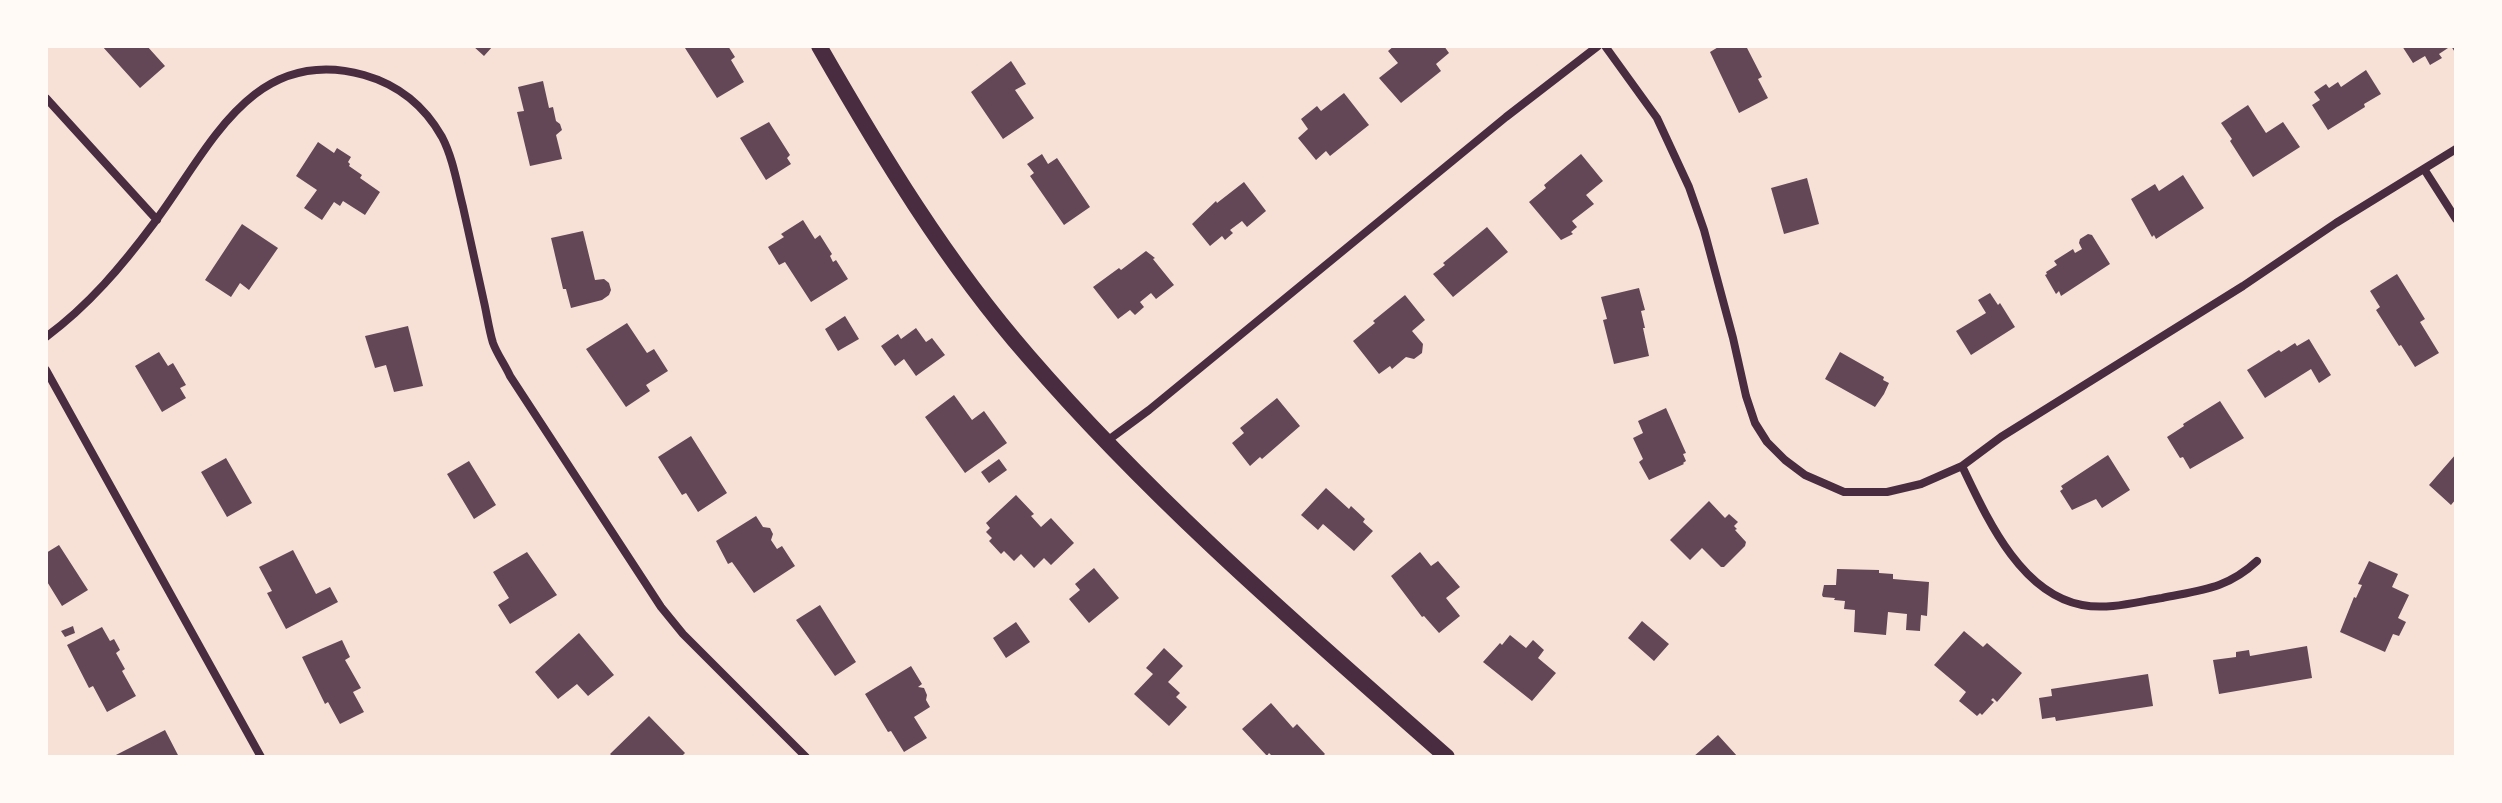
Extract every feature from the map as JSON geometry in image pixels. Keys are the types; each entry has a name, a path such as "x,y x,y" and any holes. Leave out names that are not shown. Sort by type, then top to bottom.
{"main road":[{"path":"819,46 916,208 1027,356 1215,550 1447,757"}],"street":[{"path":"1107,441 1598,46"},
{"path":"1605,46 1657,118 1689,187 1704,230 1755,423 1767,442 1785,460 1805,475 1844,492 1887,492 1921,484 1962,466 2001,437 2456,149"},
{"path":"46,337 103,288 157,220 225,122 264,88 287,75 316,70 343,70 394,86 429,117 443,141 451,162 494,344 510,376 661,607 683,634 806,757"},
{"path":"46,98 157,220"},
{"path":"2424,169 2456,219"},
{"path":"46,370 261,757"},
{"path":"1962,466 2013,558 2039,587 2069,601 2083,605 2114,606 2200,591 2229,583 2257,561"}],"building":[{"path":"102,46 147,46 165,66 140,88"},
{"path":"473,46 493,46 484,56"},
{"path":"728,46 735,57 731,60 744,82 717,98 685,48"},
{"path":"1394,46 1444,46 1449,53 1436,64 1441,71 1401,103 1379,78 1398,63 1388,51"},
{"path":"1720,46 1746,46 1762,77 1758,79 1768,98 1739,113 1710,52"},
{"path":"2402,46 2451,46 2439,54 2442,58 2430,65 2425,56 2413,63"},
{"path":"1011,61 1026,84 1015,90 1034,118 1003,139 971,92"},
{"path":"2366,70 2381,94 2328,130 2312,105 2320,100 2314,92 2326,84 2329,88 2338,82 2341,87"},
{"path":"543,81 549,108 553,107 562,130 556,135 562,159 530,166 517,112 524,111 518,87"},
{"path":"1344,93 1369,125 1330,156 1326,151 1316,160 1298,138 1308,129 1301,119 1317,106 1321,111"},
{"path":"2248,105 2266,133 2283,122 2300,147 2253,177 2221,123"},
{"path":"769,122 790,155 787,158 791,164 766,180 740,138"},
{"path":"318,142 334,153 337,148 351,157 349,166 380,192 365,215 343,201 340,206 334,202 322,220 304,208 317,190 296,176"},
{"path":"1042,154 1048,164 1057,158 1090,207 1064,225 1030,176 1034,173 1027,164"},
{"path":"1581,154 1603,181 1586,195 1594,204 1572,221 1577,227 1571,232 1573,234 1561,240 1529,202"},
{"path":"2183,175 2204,208 2156,239 2131,199 2155,184 2159,191"},
{"path":"1807,178 1819,224 1784,234 1771,188"},
{"path":"1244,182 1266,211 1247,227 1242,221 1230,230 1233,233 1225,240 1222,236 1210,246 1192,224 1216,201"},
{"path":"803,220 815,239 820,235 832,254 833,262 836,260 848,279 811,302 785,262 779,265 768,247"},
{"path":"242,224 278,248 249,290 240,283 231,297 205,280"},
{"path":"1487,227 1508,252 1453,297 1433,274"},
{"path":"583,231 595,280 604,279 611,290 602,300 571,308 566,289 563,289 551,238"},
{"path":"2092,235 2110,264 2061,296 2059,291 2056,294 2046,272 2057,265 2054,261 2073,249 2075,253 2082,249 2080,239"},
{"path":"1146,251 1155,258 1174,285 1156,299 1151,293 1140,302 1144,307 1135,315 1130,310 1118,319 1093,287"},
{"path":"2397,274 2425,319 2420,322 2439,353 2415,367 2376,310 2380,307 2370,291"},
{"path":"1639,288 1645,310 1641,311 1649,356 1614,364 1603,320 1607,319 1601,297"},
{"path":"1990,293 2015,327 1971,355 1956,331 1986,313 1978,300"},
{"path":"1405,295 1425,320 1412,331 1423,344 1422,353 1414,359 1406,357 1392,369 1390,366 1379,374 1353,341"},
{"path":"845,316 859,339 838,351 825,329"},
{"path":"627,323 647,353 654,349 668,371 646,385 650,391 626,407 586,349"},
{"path":"408,326 423,386 394,392 386,365 375,368 365,336"},
{"path":"916,328 926,342 932,338 945,355 916,376 904,359 895,366 881,346 898,334 901,339"},
{"path":"2309,339 2331,375 2319,383 2311,369 2265,398 2247,370 2279,350 2281,352"},
{"path":"159,352 168,366 173,363 186,385 180,388 186,398 162,412 135,366"},
{"path":"1840,352 1889,383 1875,407 1825,379"},
{"path":"954,395 972,420 984,411 1007,443 965,473 925,417"},
{"path":"1277,398 1300,426 1250,466 1232,443 1244,433 1240,428"},
{"path":"2220,401 2244,438 2190,469 2167,437"},
{"path":"1666,408 1686,453 1683,454 1686,461 1649,480 1639,462 1643,459 1633,438 1643,433 1638,421"},
{"path":"691,436 727,493 698,512 686,493 682,495 658,457"},
{"path":"2456,454 2456,499 2451,505 2429,485"},
{"path":"2108,455 2130,490 2102,508 2096,499 2072,510 2060,491 2063,489 2061,486"},
{"path":"226,458 252,503 227,517 201,472"},
{"path":"999,459 1007,470 989,483 981,472"},
{"path":"469,461 496,505 474,519 447,474"},
{"path":"1326,488 1349,509 1351,506 1373,531 1354,551 1323,524 1318,530 1301,515"},
{"path":"1016,495 1034,514 1031,516 1041,527 1051,518 1074,543 1051,565 1044,558 1034,568 1021,554 1014,561 1004,551 1001,554 989,541 992,538 986,532 990,528 986,523"},
{"path":"1709,501 1725,518 1729,514 1738,522 1735,530 1746,542 1724,567 1702,548 1690,560 1670,540"},
{"path":"756,516 763,527 770,528 773,534 771,540 777,549 782,546 795,566 754,593 732,562 728,564 716,541"},
{"path":"59,545 88,590 62,606 46,580 46,553"},
{"path":"293,550 316,594 330,587 338,602 286,629 267,593 272,591 259,567"},
{"path":"527,552 557,595 510,624 498,605 509,598 493,572"},
{"path":"1420,552 1431,566 1438,561 1460,587 1446,598 1460,616 1439,633 1422,617 1391,576"},
{"path":"2369,561 2398,574 2392,587 2409,595 2398,618 2406,622 2399,636 2393,634 2385,652 2340,632 2362,585 2358,584"},
{"path":"1094,568 1119,598 1089,623 1069,599 1080,590 1075,584"},
{"path":"1837,569 1879,570 1879,573 1893,574 1893,579 1929,582 1927,616 1921,615 1920,631 1906,630 1907,614 1888,612 1886,635 1854,632 1855,610 1844,609 1845,601 1822,595 1824,585 1836,585"},
{"path":"820,605 856,662 835,676 796,620"},
{"path":"1642,621 1669,644 1654,661 1628,638"},
{"path":"1016,622 1030,642 1006,658 993,638"},
{"path":"73,626 75,633 65,637 61,631"},
{"path":"102,627 120,650 116,653 125,669 122,671 136,696 107,712 93,686 89,688 67,645"},
{"path":"1964,631 1983,647 1987,643 2022,673 1997,702 1993,698 1991,700 1994,702 1982,715 1977,716 1959,701 1966,692 1934,665"},
{"path":"579,633 614,675 588,696 577,684 558,699 535,672"},
{"path":"1510,635 1526,648 1533,640 1544,650 1538,658 1556,673 1532,701 1483,662"},
{"path":"342,640 350,657 345,660 361,688 353,692 364,712 340,724 328,702 325,704 302,657"},
{"path":"2307,646 2312,678 2219,694 2213,660 2236,657 2236,652 2249,650 2250,656"},
{"path":"1164,648 1183,666 1168,682 1180,693 1176,697 1187,707 1169,726 1134,694 1153,674 1146,668"},
{"path":"911,666 922,684 918,687 924,688 930,707 914,717 927,738 904,752 865,694"},
{"path":"2148,674 2153,706 2056,721 2055,717 2042,719 2039,698 2052,696 2051,689"},
{"path":"1271,703 1293,728 1297,724 1325,754 1322,757 1273,757 1269,753 1267,756 1242,729"},
{"path":"649,716 685,753 681,757 613,757 610,754"},
{"path":"165,730 179,757 112,757"},
{"path":"1718,735 1738,757 1693,757"}]}
